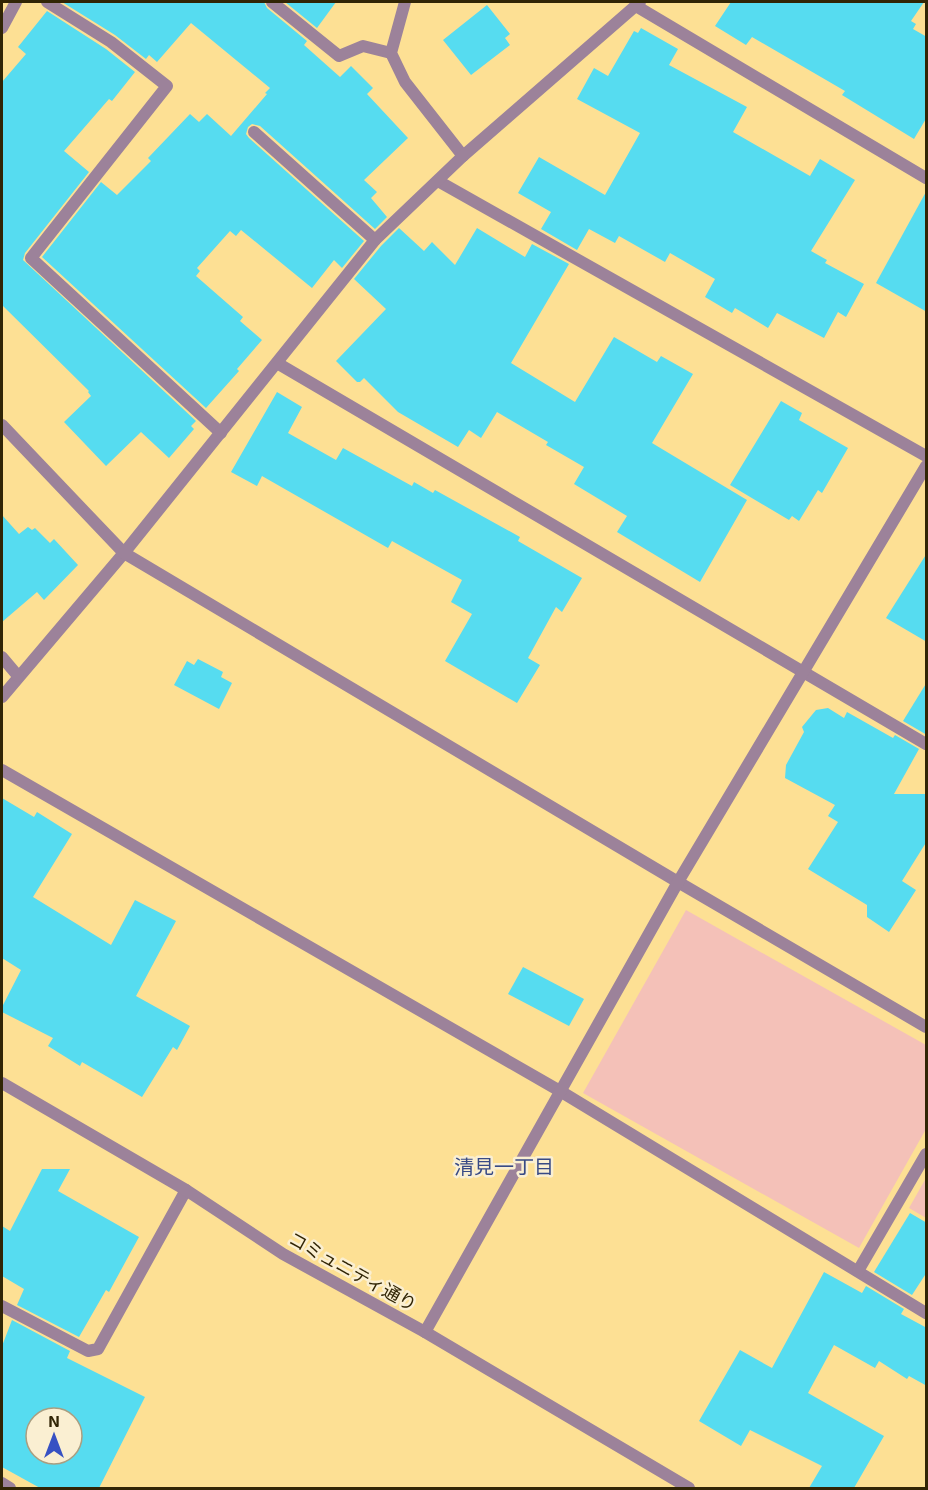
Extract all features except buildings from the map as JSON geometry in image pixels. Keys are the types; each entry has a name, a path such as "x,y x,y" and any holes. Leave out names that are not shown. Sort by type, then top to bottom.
{"street":[{"path":"2,28 16,2"},
{"path":"47,2 111,42 167,86 31,258 221,432"},
{"path":"272,2 339,56 363,46 391,53"},
{"path":"405,2 391,53 405,82 463,156"},
{"path":"2,697 124,553 375,240 463,156 638,4 927,178"},
{"path":"254,132 375,240"},
{"path":"438,181 927,456"},
{"path":"277,363 927,744"},
{"path":"2,425 124,553 678,882 927,1026"},
{"path":"425,1332 678,882 927,466"},
{"path":"2,657 18,676"},
{"path":"2,770 560,1091 927,1313"},
{"name":"コミュニティ通り","path":"2,1083 186,1190 283,1254 425,1332 689,1488"},
{"path":"858,1271 927,1154"},
{"path":"2,1306 87,1351 98,1349 186,1190"},
{"path":"2,1483 10,1488"}],"shaded area":[{"path":"686,910 926,1045 926,1129 859,1248 583,1093"},
{"path":"926,1178 926,1218 909,1208"}],"district":[{"name":"清見一丁目","path":"504,1166"}]}
